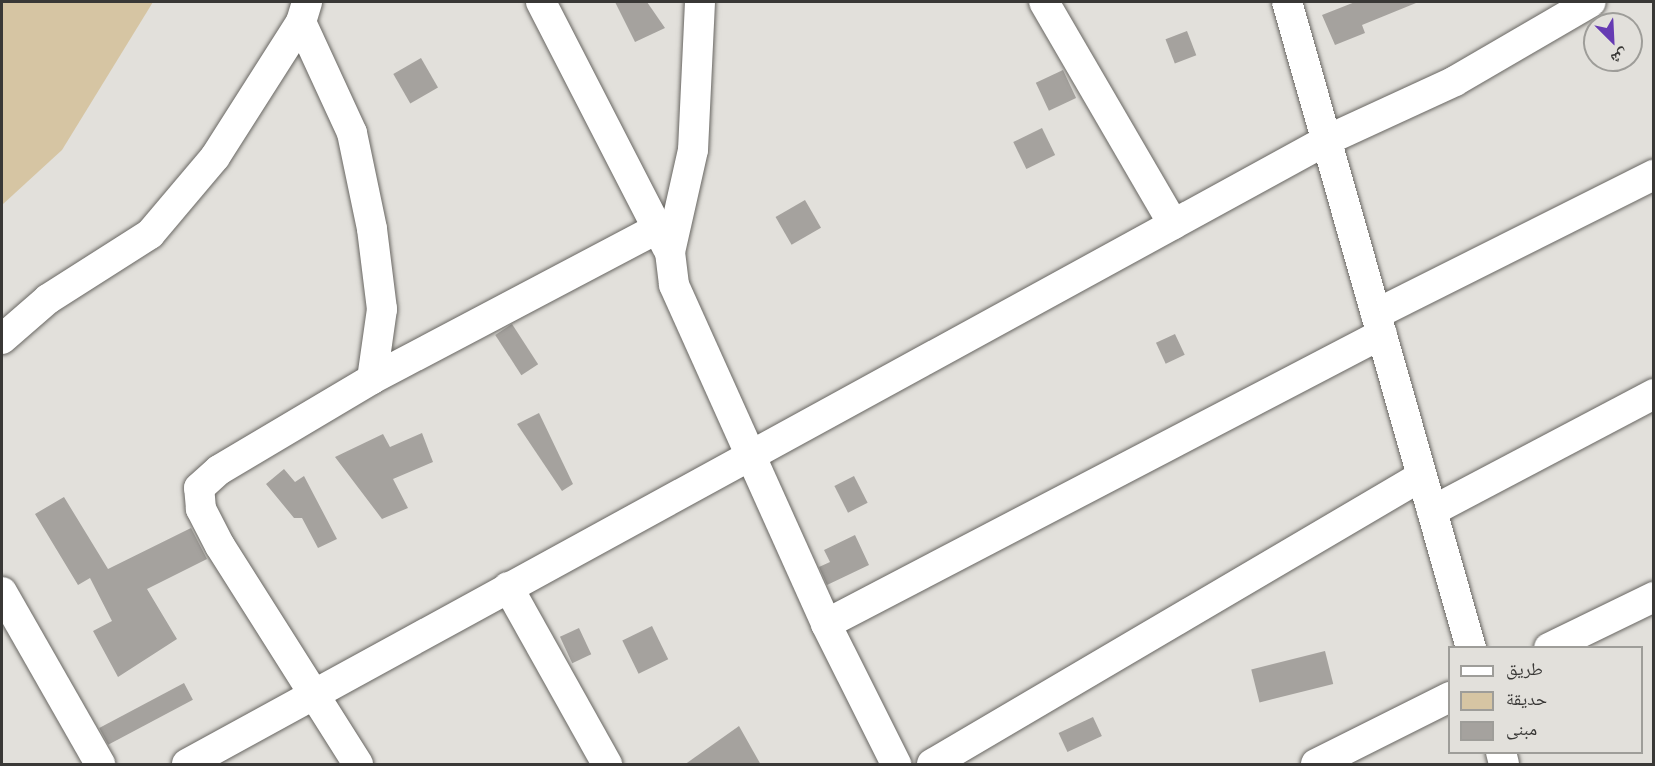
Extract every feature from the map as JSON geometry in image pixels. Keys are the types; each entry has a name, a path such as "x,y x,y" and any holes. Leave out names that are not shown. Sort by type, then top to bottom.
{"street":[{"path":"541,2 664,240 674,285 754,453 826,624 896,765"},
{"path":"358,765 220,546 201,509 199,488 219,470 372,378 664,240 693,150 700,2"},
{"path":"1044,2 1173,224"},
{"path":"1287,2 1470,646"},
{"path":"187,765 1327,140 1455,81 1591,2"},
{"path":"304,12 352,133 372,230 382,309 372,378"},
{"path":"2,339 48,299 150,234 215,157 304,12"},
{"path":"826,624 1653,175"},
{"path":"1432,511 1653,394"},
{"path":"932,765 1422,476"},
{"path":"508,587 607,765"},
{"path":"2,592 100,765"},
{"path":"1553,646 1653,597"},
{"path":"1316,765 1448,698"}],"green space":[{"path":"2,2 153,2 62,150 2,205"}],"building":[{"path":"615,2 647,2 665,28 635,42"},
{"path":"1355,2 1416,3 1362,25 1365,33 1335,45 1322,15"},
{"path":"1187,31 1196,55 1175,64 1166,39"},
{"path":"421,58 438,87 410,103 393,74"},
{"path":"1063,70 1076,98 1049,111 1036,83"},
{"path":"1042,128 1055,155 1026,169 1013,142"},
{"path":"805,200 821,228 792,245 776,217"},
{"path":"512,324 538,364 521,375 495,335"},
{"path":"1175,334 1185,355 1166,364 1156,343"},
{"path":"539,413 573,484 562,491 517,424"},
{"path":"422,433 433,462 393,479 408,508 382,519 335,457 383,434 390,447"},
{"path":"284,469 295,482 304,476 337,539 318,548 302,518 294,518 266,484"},
{"path":"854,476 868,503 848,513 834,486"},
{"path":"64,497 108,569 191,528 207,559 147,589 177,639 118,677 93,631 112,621 90,578 78,585 35,514"},
{"path":"855,535 869,565 827,585 819,567 830,562 824,550"},
{"path":"652,626 668,659 639,674 622,640"},
{"path":"579,628 591,654 572,663 560,637"},
{"path":"1325,651 1333,684 1259,702 1251,669"},
{"path":"184,683 193,700 108,745 99,728"},
{"path":"1093,717 1102,736 1067,752 1059,733"},
{"path":"739,726 761,765 684,765"}]}
